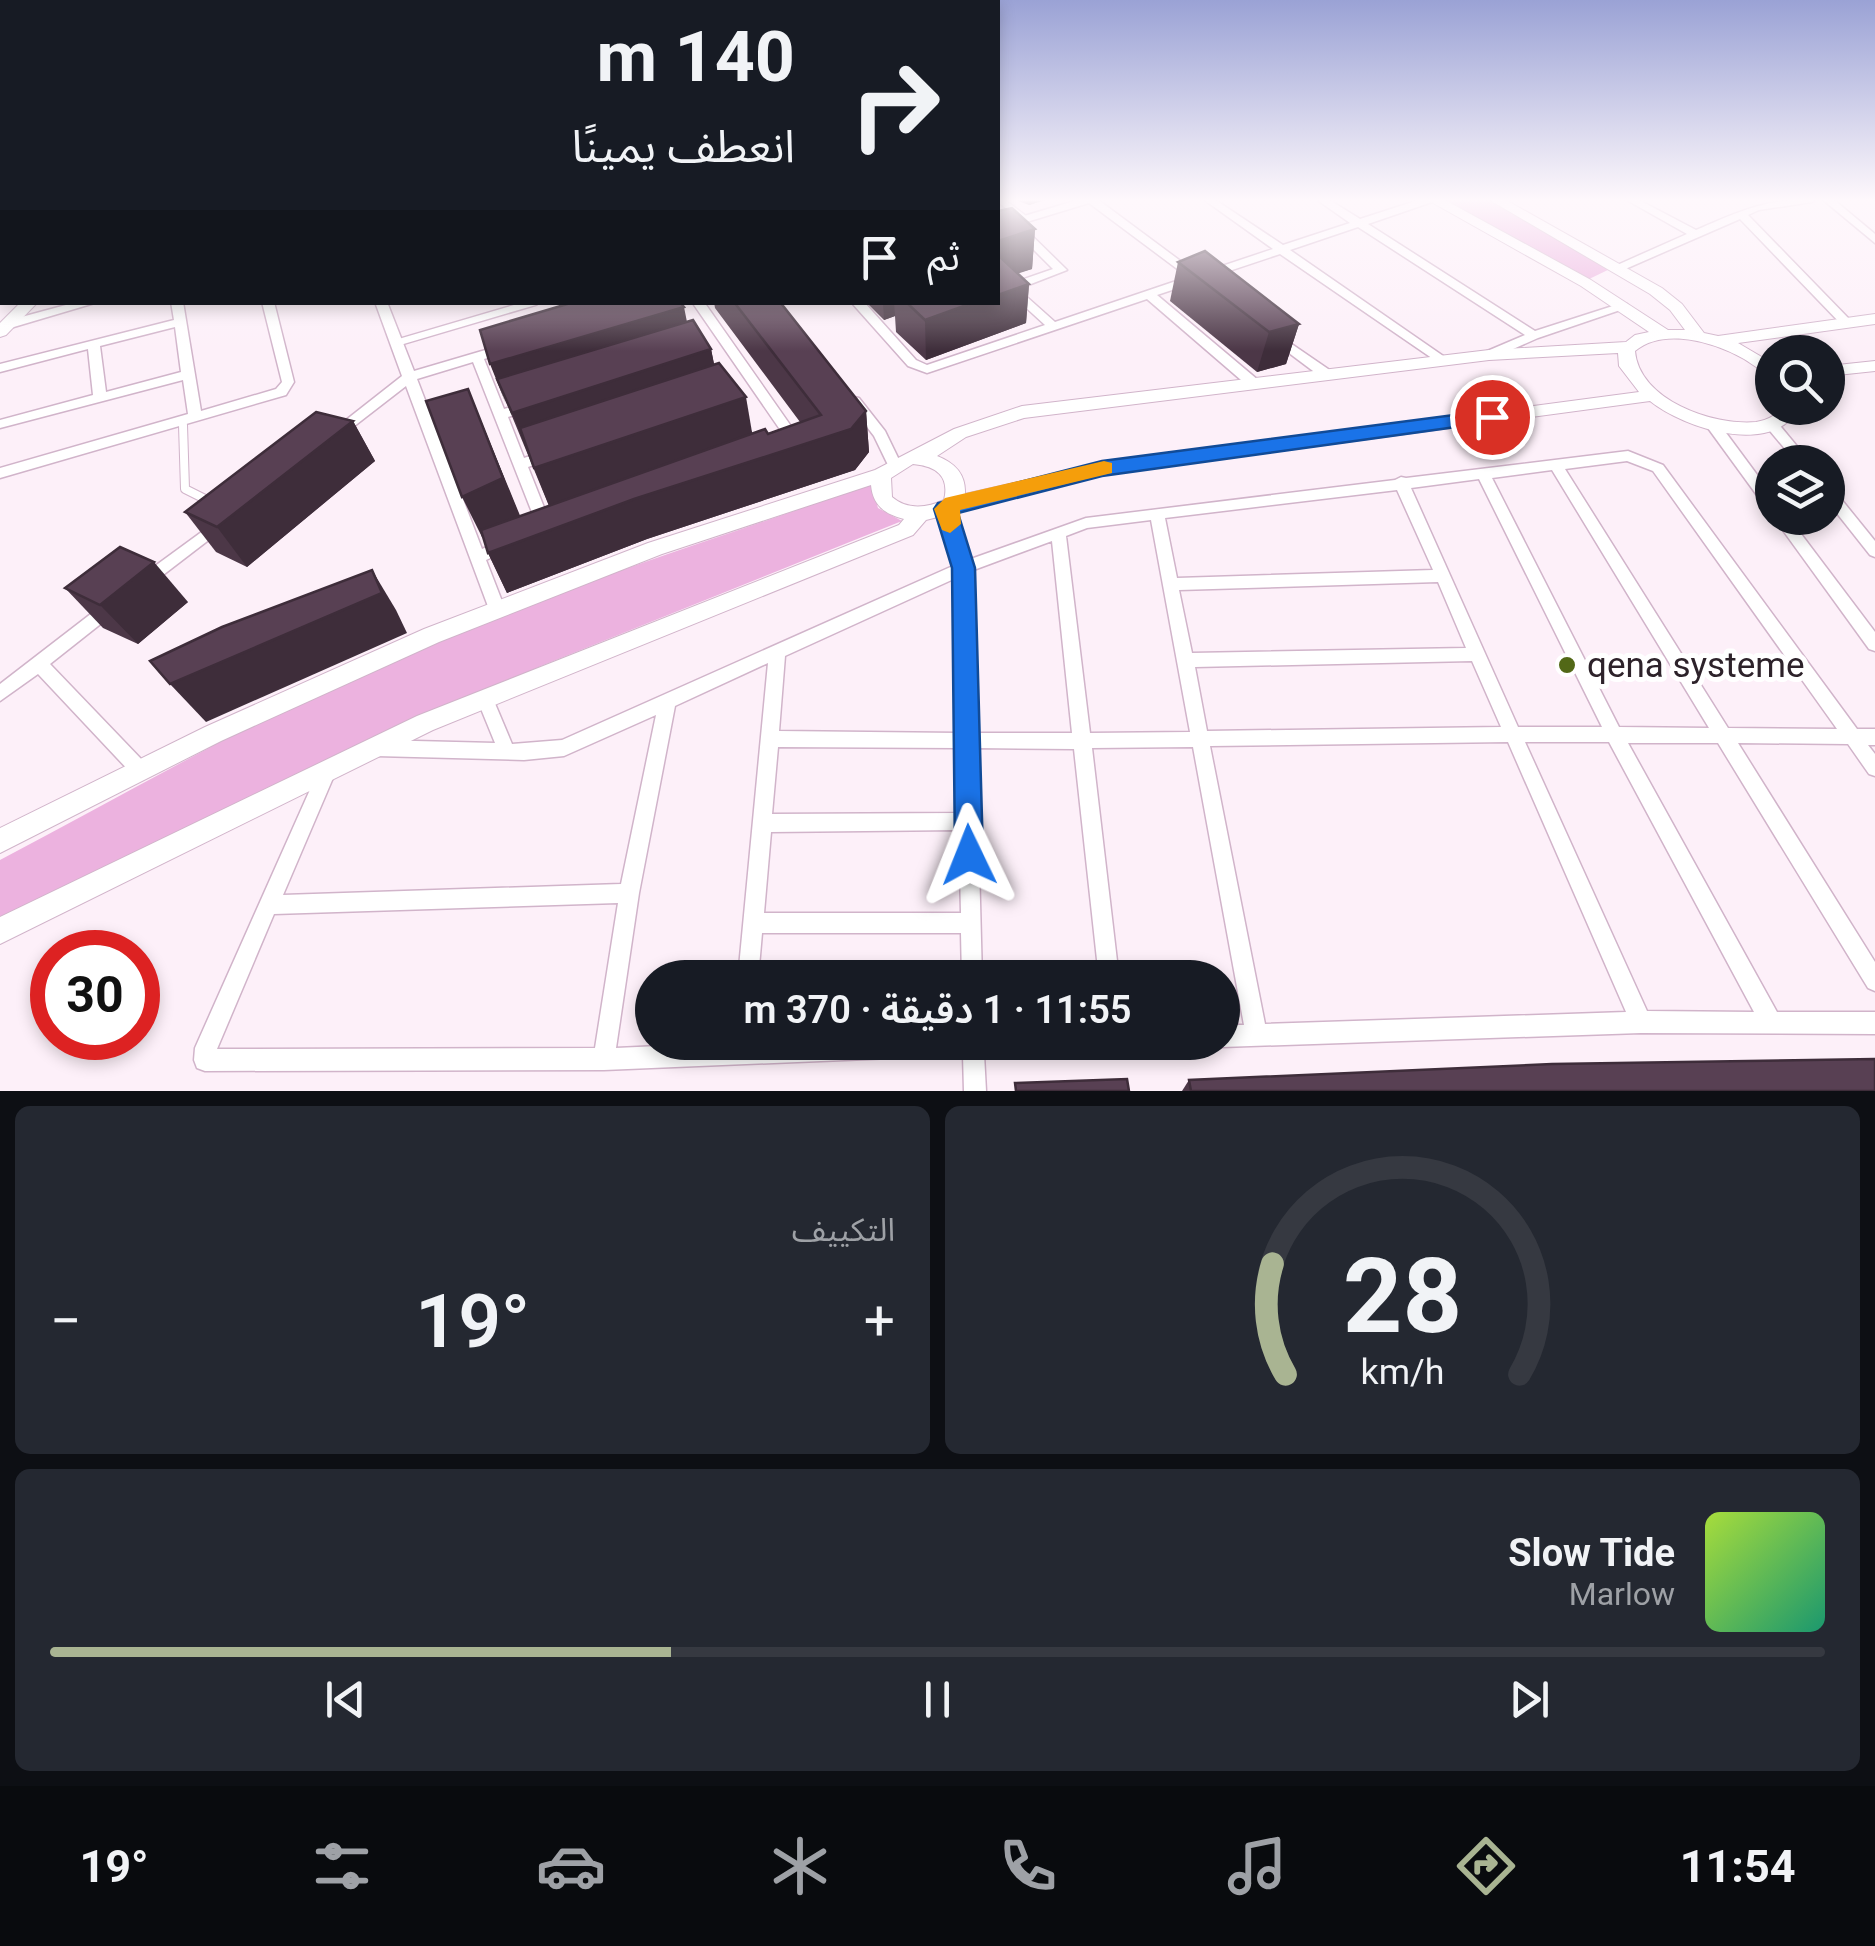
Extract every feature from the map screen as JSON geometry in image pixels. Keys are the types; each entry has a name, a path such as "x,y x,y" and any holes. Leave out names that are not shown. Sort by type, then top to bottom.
{"street":[{"path":"1000,291 1060,270 1040,250"},
{"path":"1160,250 1214,290"},
{"path":"860,305 918,368 926,369 1277,250"},
{"path":"1285,250 1442,360"},
{"path":"1401,250 1534,335"},
{"path":"1524,250 1664,334"},
{"path":"1587,250 1666,299 1699,337"},
{"path":"1619,268 1660,250"},
{"path":"1777,250 1847,323"},
{"path":"1012,288 1054,327"},
{"path":"1148,295 1253,383"},
{"path":"4,328 27,305"},
{"path":"4,328 82,305"},
{"path":"177,305 188,374 189,420"},
{"path":"0,473 275,395 288,386 269,305"},
{"path":"381,305 497,609"},
{"path":"700,305 789,435 767,445"},
{"path":"1489,355 1534,335 1623,306"},
{"path":"1718,342 1875,319"},
{"path":"0,368 180,322"},
{"path":"880,328 896,324"},
{"path":"1262,326 1326,374"},
{"path":"0,842 138,768 497,609 901,464 960,433 1022,412 1489,355 1630,348 1664,334 1718,342 1755,362"},
{"path":"709,350 728,344"},
{"path":"94,345 100,397"},
{"path":"331,437 409,377 514,346"},
{"path":"1630,348 1625,361 1631,378 1648,396 1678,413 1713,425 1746,429 1772,425 1789,445"},
{"path":"477,357 546,529"},
{"path":"1845,369 1875,366"},
{"path":"0,415 0,424 188,374"},
{"path":"738,391 756,385"},
{"path":"846,390 901,464 950,470 957,485 937,511"},
{"path":"0,931 370,748 906,530 937,511 1102,468 1648,396"},
{"path":"500,415 538,403"},
{"path":"1713,425 1755,483"},
{"path":"520,465 558,452"},
{"path":"370,748 507,752 564,748 777,656 963,568 1095,522 1628,456 1658,468 1875,768"},
{"path":"901,464 879,484 885,501 894,509 937,511"},
{"path":"1555,464 1875,982"},
{"path":"1484,473 1615,736 1771,1022"},
{"path":"1401,482 1641,1022"},
{"path":"0,694 238,509"},
{"path":"937,511 952,531 963,568 972,960"},
{"path":"1156,514 1188,660 1257,1035"},
{"path":"1845,514 1875,551"},
{"path":"478,557 563,522"},
{"path":"1058,532 1107,960"},
{"path":"1795,535 1875,644"},
{"path":"1172,584 1442,576"},
{"path":"1188,660 1476,654"},
{"path":"750,960 777,656"},
{"path":"38,664 138,768"},
{"path":"485,698 507,752"},
{"path":"604,1060 629,893 666,701"},
{"path":"771,739 1081,742 1511,734 1875,737"},
{"path":"328,768 206,1048 205,1060 635,1057"},
{"path":"765,824 968,821"},
{"path":"270,904 629,893"},
{"path":"754,923 971,923"},
{"path":"1240,1035 1641,1022 1875,1023"},
{"path":"974,1060 975,1091"}],"lane":[{"path":"396,343 525,305"},
{"path":"189,420 185,489 218,504"}],"shaded area":[{"path":"1530,250 1583,250 1614,267 1585,281"},
{"path":"871,484 878,508 902,521 541,666 358,749 0,924 0,860 267,718 357,674 482,622"}],"building":[{"path":"1205,251 1299,324 1269,332 1178,262"},
{"path":"1000,257 1029,284 1000,294"},
{"path":"564,305 684,307 490,364 480,330"},
{"path":"736,305 782,305 866,411 851,429 634,499 488,553 481,530 765,429 768,434 821,415"},
{"path":"909,305 967,305 925,320"},
{"path":"693,320 711,349 512,413 497,379"},
{"path":"719,363 746,397 534,468 520,428"},
{"path":"468,389 503,478 462,497 426,401"},
{"path":"316,412 353,421 217,527 185,512"},
{"path":"120,547 154,562 100,605 65,588"},
{"path":"372,570 382,593 170,684 150,661 222,627"},
{"path":"1875,1059 1875,1091 1191,1091 1189,1080 1552,1064"},
{"path":"1127,1079 1129,1091 1016,1091 1015,1083"}],"slow traffic":[{"path":"950,524 946,509 953,504 1104,468"}],"place":[{"name":"qena systeme","path":"1567,665"}],"route":[{"path":"969,855 963,568 946,509 953,504 1102,468 1492,417"}]}
